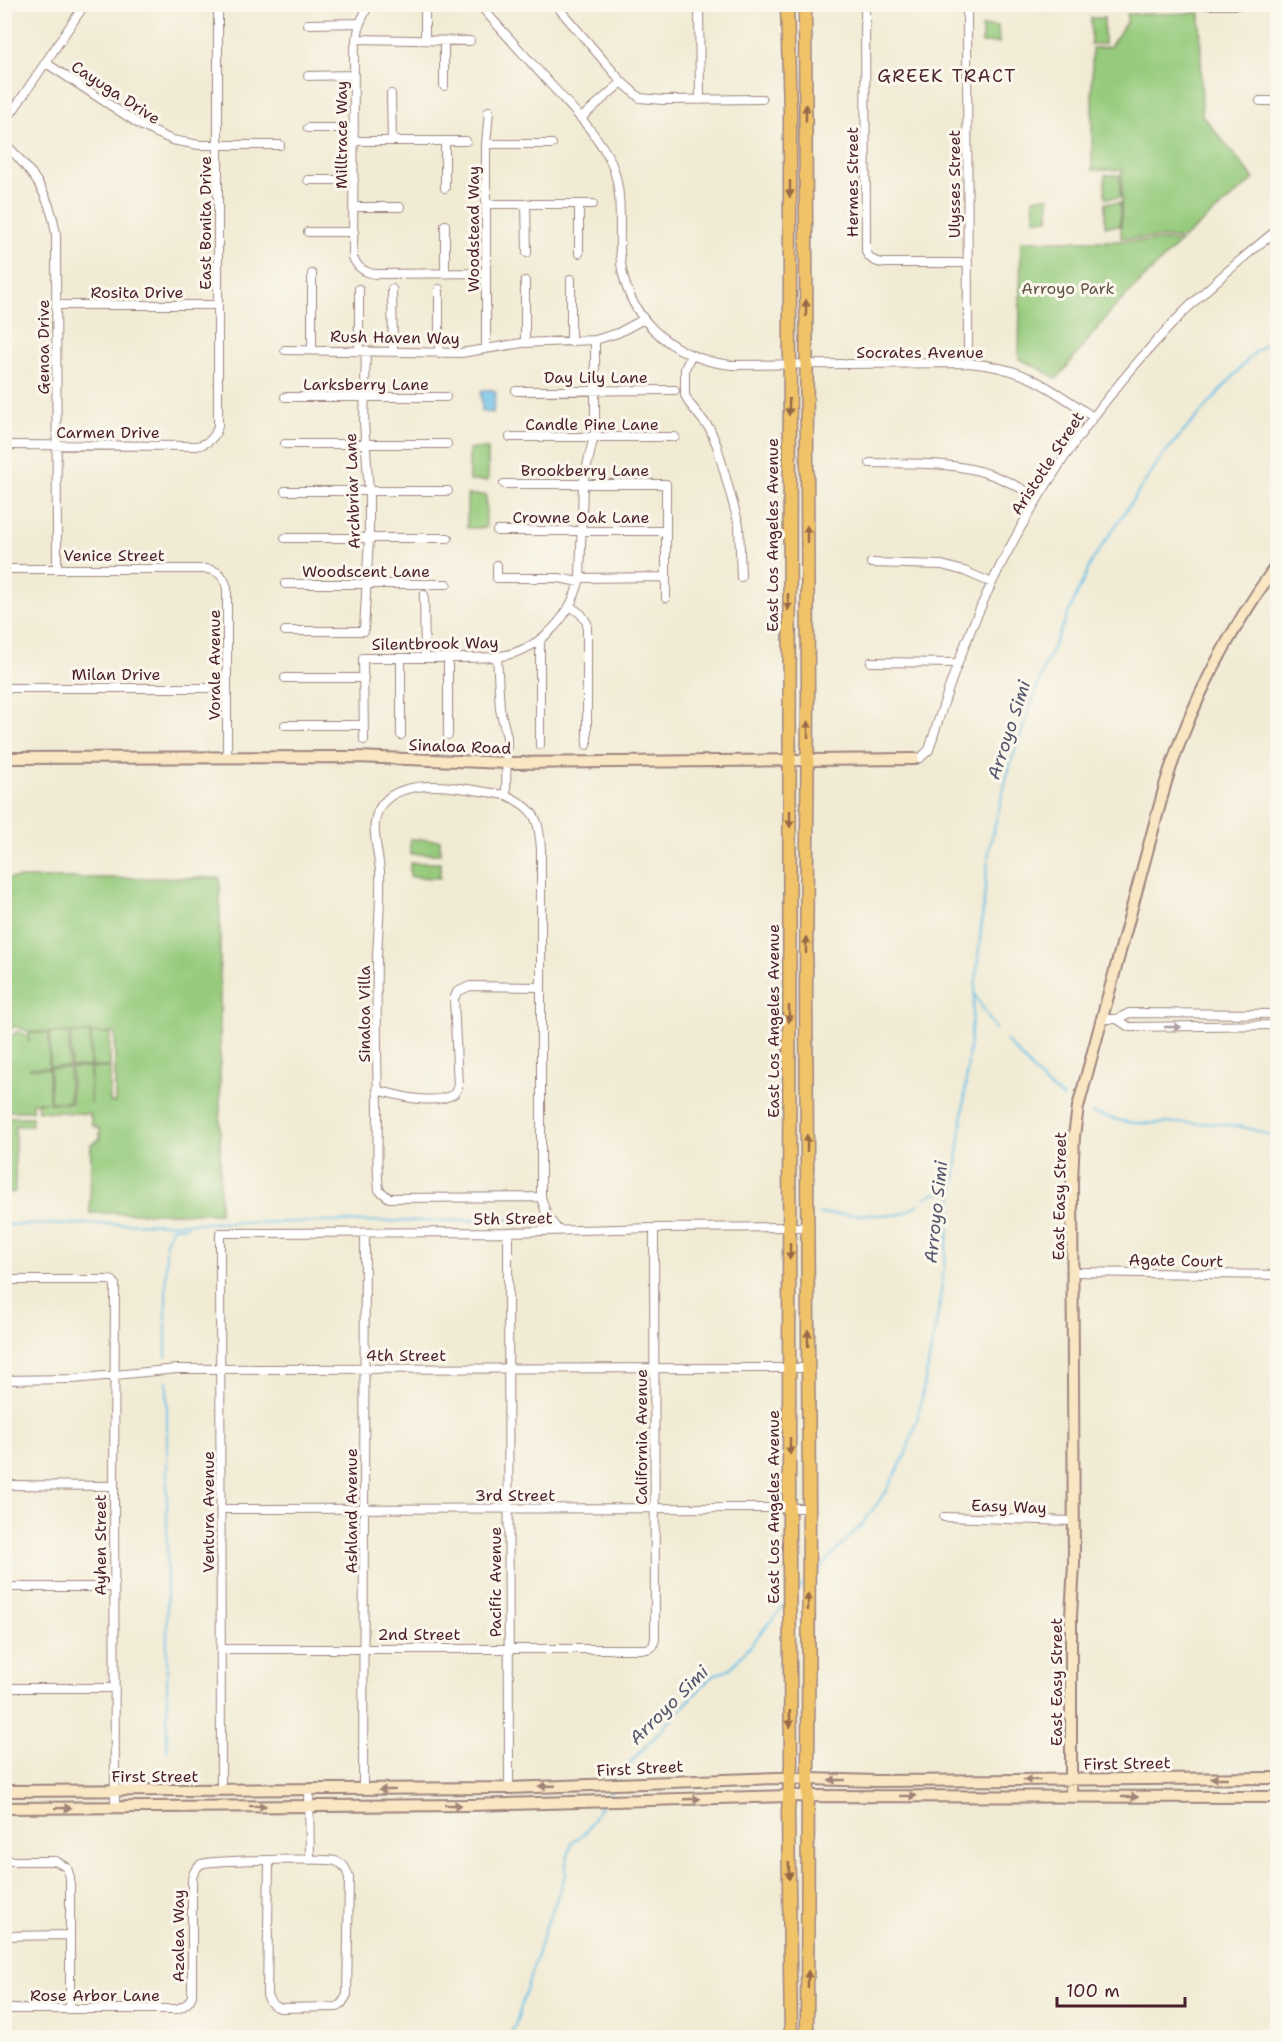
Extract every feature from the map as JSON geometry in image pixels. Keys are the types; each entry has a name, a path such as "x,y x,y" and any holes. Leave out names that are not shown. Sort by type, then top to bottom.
{"main road":[{"name":"East Los Angeles Avenue","path":"787,4 790,112 788,614 791,2037"},
{"name":"East Los Angeles Avenue","path":"805,4 809,1508 807,2037"},
{"name":"East Easy Street","path":"1071,1797 1074,1272 1072,1183 1078,1107 1104,1018 1163,792 1181,737 1197,697 1221,650 1247,607 1278,563"},
{"name":"Sinaloa Road","path":"4,758 357,757 507,765 914,759"},
{"name":"First Street","path":"4,1791 309,1791 509,1788 643,1784 686,1780 1278,1778"},
{"name":"First Street","path":"4,1808 575,1802 789,1796 1278,1797"}],"street":[{"path":"4,124 85,4"},
{"name":"East Bonita Drive","path":"211,440 218,426 218,4"},
{"name":"Milltrace Way","path":"369,4 360,23 356,39 354,232 351,250 353,258 358,267 365,272 375,274 445,273"},
{"path":"425,4 425,40"},
{"name":"Socrates Avenue","path":"480,4 581,118 608,155 619,189 620,255 623,275 631,298 644,319 670,344 703,360 731,365 968,363 991,365 1020,372 1048,386 1093,417"},
{"path":"555,4 622,82 640,98 762,99"},
{"path":"699,4 700,100"},
{"name":"Hermes Street","path":"865,4 866,252 876,262 883,263 968,263"},
{"path":"967,5 1278,5"},
{"name":"Ulysses Street","path":"967,5 968,363"},
{"path":"308,24 360,23"},
{"path":"356,39 470,41"},
{"path":"444,41 444,86"},
{"name":"Cayuga Drive","path":"46,63 156,134 186,144 280,145"},
{"path":"308,76 354,75"},
{"path":"581,118 622,82"},
{"path":"392,94 392,141"},
{"path":"1260,101 1278,101"},
{"name":"Woodstead Way","path":"486,348 486,144 489,111"},
{"path":"308,128 354,128"},
{"name":"Genoa Drive","path":"4,141 34,174 50,205 56,234 57,569"},
{"path":"354,141 466,141"},
{"path":"445,141 445,188"},
{"path":"486,144 552,144"},
{"path":"308,180 354,180"},
{"path":"486,204 593,204"},
{"path":"526,204 526,253"},
{"path":"579,204 579,253"},
{"path":"354,207 400,207"},
{"path":"445,225 445,273 486,273"},
{"name":"Aristotle Street","path":"914,759 920,758 929,750 958,663 992,583 1038,498 1063,458 1136,364 1174,322 1239,261 1278,229"},
{"path":"308,232 354,232"},
{"path":"312,274 312,350"},
{"path":"571,279 572,342"},
{"path":"525,281 525,343"},
{"name":"Archbriar Lane","path":"285,631 364,631 369,491 359,289"},
{"path":"392,289 393,350"},
{"path":"439,289 439,354"},
{"name":"Rosita Drive","path":"57,306 218,306"},
{"name":"Rush Haven Way","path":"285,350 393,350 439,354 461,353 525,343 595,340 618,333 644,319"},
{"name":"Silentbrook Way","path":"364,678 363,658 447,658 513,653 540,640 553,629 570,606 580,580 582,484 594,437 595,340"},
{"path":"691,355 685,369 686,395 689,403 710,429 717,446 739,525 741,578"},
{"name":"Day Lily Lane","path":"516,390 675,390"},
{"name":"Larksberry Lane","path":"285,397 446,397"},
{"name":"Candle Pine Lane","path":"510,437 675,437"},
{"name":"Carmen Drive","path":"4,445 197,446 211,440"},
{"path":"285,444 447,444"},
{"path":"870,463 943,464 968,469 991,474 1038,498"},
{"name":"Brookberry Lane","path":"504,484 666,484 666,531"},
{"path":"285,491 448,491"},
{"name":"Crowne Oak Lane","path":"497,531 666,531"},
{"path":"666,531 666,598"},
{"path":"285,538 448,538"},
{"path":"871,563 942,564 964,570 992,583"},
{"path":"497,565 497,578 580,580 666,578"},
{"name":"Venice Street","path":"4,569 206,568 213,569 221,575"},
{"name":"Vorale Avenue","path":"221,575 227,588 227,758"},
{"name":"Woodscent Lane","path":"285,584 447,584"},
{"path":"424,595 424,658"},
{"path":"570,606 581,614 587,623 587,745"},
{"path":"540,640 540,745"},
{"path":"497,656 500,708 507,737 506,795"},
{"path":"401,658 401,735"},
{"path":"447,658 448,735"},
{"path":"871,662 958,663"},
{"path":"285,678 364,678 364,740"},
{"name":"Milan Drive","path":"4,688 227,688"},
{"path":"285,725 364,725"},
{"name":"Sinaloa Villa","path":"541,1197 389,1198 379,1190 377,960 381,898 380,863 374,835 375,820 386,799 406,788 428,786 506,795 528,809 539,823 541,850 541,1197 548,1216 558,1230"},
{"path":"377,1090 438,1100 454,1094 458,1088 454,999 457,992 471,986 541,987"},
{"path":"1117,1019 1129,1013 1278,1014"},
{"path":"1221,1013 1221,1027"},
{"path":"1104,1018 1117,1019 1129,1027 1278,1025"},
{"name":"5th Street","path":"220,1233 508,1232 807,1227"},
{"name":"California Avenue","path":"653,1646 655,1639 654,1228"},
{"name":"Pacific Avenue","path":"508,1232 509,1788"},
{"name":"Ventura Avenue","path":"220,1233 221,1791"},
{"name":"Ashland Avenue","path":"363,1790 365,1233"},
{"name":"Agate Court","path":"1074,1272 1278,1275"},
{"name":"Ayhen Street","path":"4,1280 109,1280 115,1284 115,1807"},
{"name":"4th Street","path":"4,1380 73,1379 177,1369 221,1368 808,1368"},
{"path":"4,1485 114,1486"},
{"name":"3rd Street","path":"222,1509 809,1508"},
{"name":"Easy Way","path":"944,1517 1073,1521"},
{"path":"4,1587 114,1587"},
{"name":"2nd Street","path":"221,1649 647,1648 653,1646"},
{"path":"4,1688 115,1688"},
{"path":"309,1791 310,1860"},
{"path":"269,1860 334,1860 345,1868 349,1878 347,1995 342,2003 333,2008 281,2008 272,2004 267,1995 269,1860"},
{"name":"Azalea Way","path":"185,2006 192,1996 192,1879 195,1870 208,1863 269,1860"},
{"path":"4,1861 56,1861 64,1865 70,1878 70,2009"},
{"path":"4,1936 70,1935"},
{"name":"Rose Arbor Lane","path":"4,2009 177,2009 185,2006"}],"green space":[{"path":"1200,13 1202,115 1254,179 1184,238 1121,238 1122,170 1092,170 1092,48 1110,47 1127,21 1127,14"},
{"path":"1091,18 1104,18 1104,44 1091,44"},
{"path":"998,26 999,43 982,43 982,27"},
{"path":"1105,175 1120,175 1120,198 1105,198"},
{"path":"1049,197 1049,219 1034,219 1033,198"},
{"path":"1105,203 1120,203 1120,226 1105,226"},
{"name":"Arroyo Park","path":"1021,241 1181,241 1111,311 1057,379 1019,359"},
{"path":"469,449 488,449 488,481 469,481"},
{"path":"467,495 486,495 486,528 467,528"},
{"path":"410,839 440,840 440,854 410,854"},
{"path":"410,863 440,863 440,878 410,877"},
{"path":"5,878 220,878 220,1213 90,1213 91,1144 100,1139 100,1129 92,1125 90,1114 38,1111 37,1103 46,1102 32,1102 32,1111 5,1111 5,1040 18,1031 28,1036 29,1044 29,1033 49,1033 49,1067 29,1068 49,1068 49,1103 73,1103 71,1102 71,1068 90,1068 90,1103 91,1068 110,1068 110,1102 115,1103 115,1033 30,1032 15,1026 5,1033"},
{"path":"50,1033 69,1033 69,1067 50,1067"},
{"path":"71,1033 90,1033 90,1067 71,1067"},
{"path":"91,1033 110,1033 110,1067 91,1067"},
{"path":"50,1068 69,1068 69,1102 50,1102"},
{"path":"5,1117 32,1117 32,1126 15,1126 15,1192 5,1193"}],"water":[{"path":"483,390 493,390 496,393 493,413 482,412 481,393"}],"waterway":[{"name":"Arroyo Simi","path":"813,1575 863,1523 885,1493 905,1456 918,1417 939,1308 962,1121 989,849 1009,768 1044,667 1092,561 1163,455 1254,353 1278,334"},
{"path":"975,995 995,1029"},
{"path":"1005,1039 1046,1085 1064,1098"},
{"path":"1092,1113 1137,1123 1227,1125 1261,1132 1278,1140"},
{"path":"926,1198 932,1194 952,1192"},
{"path":"819,1214 896,1215 919,1204"},
{"path":"4,1225 516,1220"},
{"path":"166,1357 166,1240 173,1227 186,1227 188,1223"},
{"path":"167,1381 167,1751"},
{"name":"Arroyo Simi","path":"794,1594 804,1583"},
{"name":"Arroyo Simi","path":"618,1781 631,1762 712,1676 731,1668 786,1603"},
{"name":"Arroyo Simi","path":"606,1798 613,1788"},
{"name":"Arroyo Simi","path":"508,2038 515,2026 546,1926 566,1875 566,1863 572,1842 586,1832 601,1805"}],"district":[{"name":"GREEK TRACT","path":"947,76"}]}
